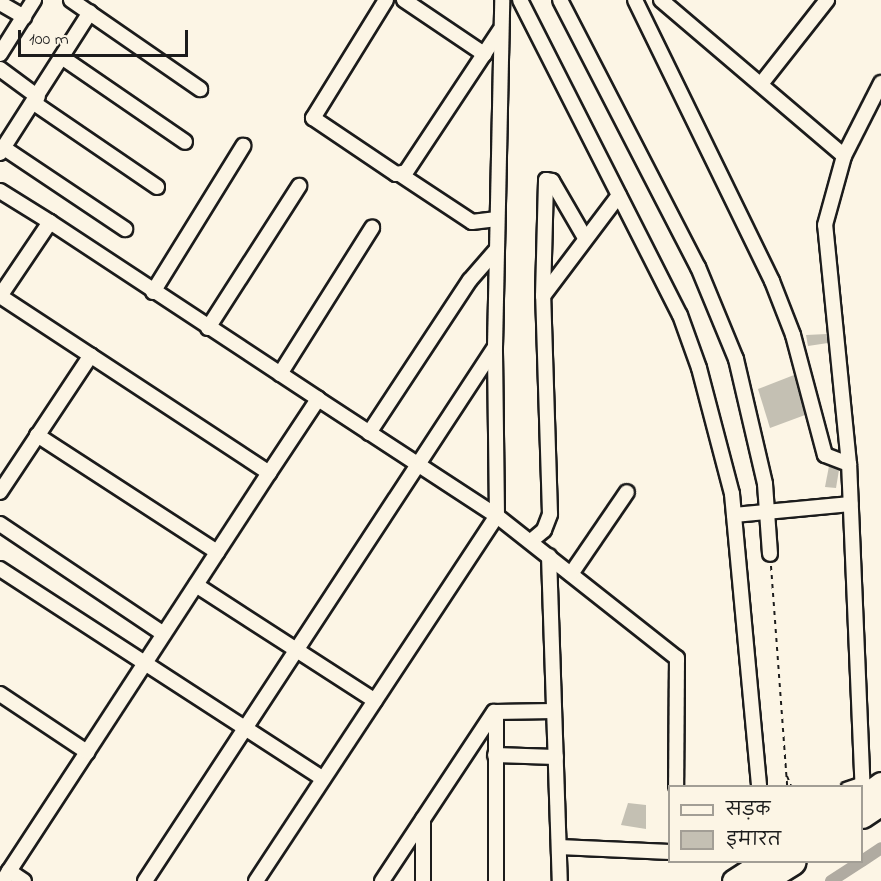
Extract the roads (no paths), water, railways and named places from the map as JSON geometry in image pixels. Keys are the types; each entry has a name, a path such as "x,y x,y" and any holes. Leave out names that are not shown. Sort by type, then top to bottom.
{"street":[{"path":"0,54 34,0"},
{"path":"71,0 200,89"},
{"path":"386,0 313,118 472,222 497,219"},
{"path":"404,0 484,54"},
{"path":"256,881 497,516 495,347 502,0"},
{"path":"520,0 690,341 727,466 770,554"},
{"path":"560,0 698,267 736,358 752,415 751,514 759,785"},
{"path":"635,0 772,280 793,335 825,455 849,464"},
{"path":"661,0 844,156"},
{"path":"761,84 827,0"},
{"path":"0,3 24,17"},
{"path":"90,12 2,151 125,230"},
{"path":"401,175 500,30"},
{"path":"63,58 185,142"},
{"path":"0,69 36,100 157,188"},
{"path":"868,795 849,464 825,225 844,156 881,83"},
{"path":"153,292 243,146"},
{"path":"531,541 544,530 550,514 543,296 547,178 585,238"},
{"path":"208,328 298,186"},
{"path":"0,191 497,516 677,658 676,785"},
{"path":"543,296 618,195"},
{"path":"50,222 0,296 269,473"},
{"path":"280,374 372,228"},
{"path":"369,433 470,280 496,250"},
{"path":"145,881 242,729 495,347"},
{"path":"0,492 91,356"},
{"path":"24,881 6,876 318,399"},
{"path":"37,435 218,552"},
{"path":"571,574 627,492"},
{"path":"751,514 850,504"},
{"path":"0,524 164,634"},
{"path":"549,556 560,881"},
{"path":"0,569 242,729 322,779"},
{"path":"196,585 375,701"},
{"path":"0,694 87,752"},
{"path":"496,712 554,711"},
{"path":"496,712 496,881"},
{"path":"382,881 496,712"},
{"path":"495,755 556,757"},
{"path":"423,819 423,881"},
{"path":"559,847 668,852"},
{"path":"733,881 772,869"}],"waterway":[{"path":"863,860 881,848"},
{"path":"831,881 858,863"}]}
